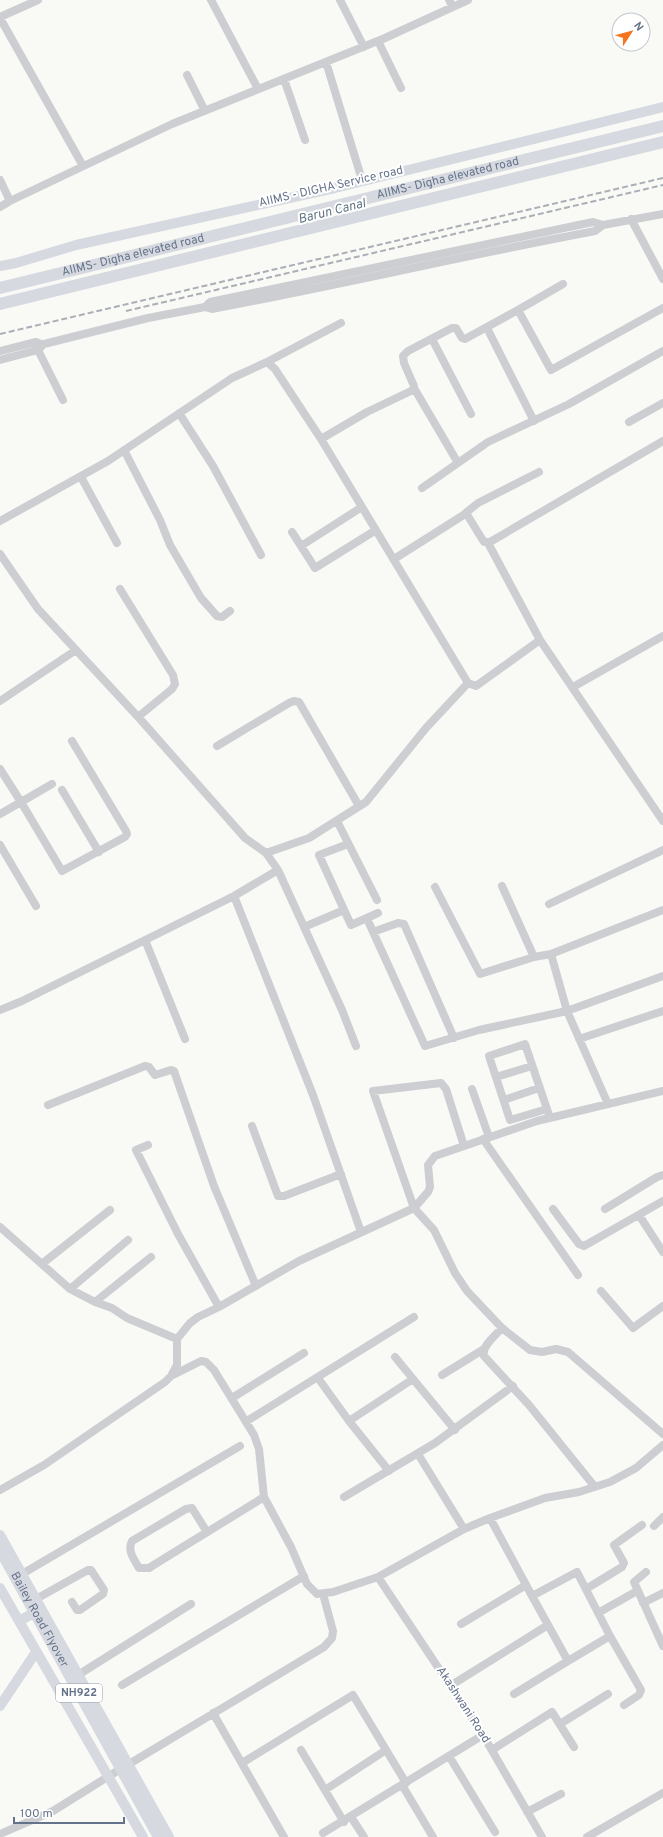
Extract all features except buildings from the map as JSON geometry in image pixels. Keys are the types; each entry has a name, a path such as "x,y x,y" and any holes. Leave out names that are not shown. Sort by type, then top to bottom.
{"highway":[{"name":"AIIMS- Digha elevated road","path":"0,288 663,126"},
{"name":"AIIMS- Digha elevated road","path":"0,304 663,142"},
{"name":"Bailey Road Flyover","path":"0,1549 159,1837"},
{"name":"Bailey Road Flyover","path":"0,1564 150,1837"}],"main road":[{"name":"AIIMS - DIGHA Service road","path":"0,266 16,263 76,245 362,180 663,108"},
{"path":"0,1535 169,1837"},
{"path":"0,1588 143,1837"},
{"path":"19,1621 41,1609"},
{"path":"0,1706 36,1652"},
{"path":"45,1667 67,1655"}],"street":[{"path":"38,0 0,18 83,166"},
{"path":"212,0 258,89"},
{"path":"340,0 364,47"},
{"path":"0,207 172,124 364,47 451,4 468,0"},
{"path":"378,41 401,88"},
{"path":"326,62 362,180"},
{"path":"187,75 205,111"},
{"path":"284,79 305,140"},
{"path":"0,180 10,201"},
{"path":"0,351 39,345 148,318 206,307 210,302 495,242 593,222 603,225 663,214"},
{"path":"630,219 663,279"},
{"path":"458,463 414,388 404,363 403,356 408,351 454,327 463,339 487,328 563,284"},
{"path":"518,310 551,370 663,308"},
{"path":"0,521 81,477 232,378 267,362 341,323"},
{"path":"487,328 534,421"},
{"path":"432,339 470,414"},
{"path":"0,360 39,345"},
{"path":"39,345 63,400"},
{"path":"422,488 488,442 569,404 663,351"},
{"path":"267,362 275,370 321,439 468,683 476,686 540,640"},
{"path":"321,439 367,412 414,388"},
{"path":"629,422 663,402"},
{"path":"179,413 213,466 261,555"},
{"path":"488,543 663,441"},
{"path":"124,450 160,520 170,545 201,598 217,616 222,617 230,611"},
{"path":"394,559 466,513 478,503 539,472"},
{"path":"81,477 117,543"},
{"path":"301,546 362,507"},
{"path":"466,513 483,540 488,543 540,640 662,818"},
{"path":"292,532 315,568 376,530"},
{"path":"0,554 38,609 138,717 245,838 266,853 278,870 342,1010 356,1046"},
{"path":"120,589 173,675 175,681 172,689 138,717"},
{"path":"573,688 663,636"},
{"path":"0,701 76,650"},
{"path":"266,853 309,838 366,802 426,728 468,683"},
{"path":"217,746 289,703 294,701 299,702 359,806"},
{"path":"0,769 62,871 98,852 127,834 72,741"},
{"path":"0,814 52,784"},
{"path":"62,790 98,852"},
{"path":"337,821 377,900"},
{"path":"0,844 36,906"},
{"path":"348,844 319,855 351,925 378,913"},
{"path":"549,904 663,850"},
{"path":"0,1010 22,1001 234,896 278,870"},
{"path":"502,886 534,957"},
{"path":"435,887 480,974 534,957 551,954 663,910"},
{"path":"234,896 313,1095 361,1232"},
{"path":"304,927 344,910"},
{"path":"373,932 401,922 404,924 454,1038"},
{"path":"369,923 425,1046 479,1030 567,1010 663,976"},
{"path":"145,940 185,1039"},
{"path":"551,954 567,1010 608,1104"},
{"path":"579,1039 663,1011"},
{"path":"547,1109 510,1120 489,1056 525,1044 539,1088 547,1109 550,1118"},
{"path":"48,1104 145,1066 149,1067 155,1075 172,1070 214,1186 256,1286"},
{"path":"496,1077 532,1066"},
{"path":"464,1146 446,1089 441,1083 373,1092 414,1208 434,1230 455,1272 467,1290 502,1328 520,1343 535,1352 556,1349 568,1352 663,1434"},
{"path":"504,1100 539,1088"},
{"path":"472,1089 486,1138 578,1275"},
{"path":"0,1490 44,1465 165,1382 171,1376 177,1365 177,1339 183,1330 198,1317 219,1307 299,1261 414,1208 428,1192 431,1179 428,1165 432,1158 486,1138 550,1118 663,1091"},
{"path":"252,1126 278,1196 284,1196 341,1174"},
{"path":"148,1145 136,1150 178,1234 219,1307"},
{"path":"605,1209 657,1177 663,1175"},
{"path":"553,1209 579,1244 583,1246 639,1216 663,1201"},
{"path":"42,1263 110,1210"},
{"path":"639,1216 663,1252"},
{"path":"0,1227 70,1289 95,1302 112,1308 126,1318 177,1339"},
{"path":"70,1289 128,1240"},
{"path":"95,1302 151,1257"},
{"path":"601,1291 633,1328 663,1306"},
{"path":"247,1421 414,1318"},
{"path":"442,1375 484,1349 502,1328"},
{"path":"484,1349 483,1353 487,1360 513,1386 595,1487"},
{"path":"232,1398 304,1353"},
{"path":"395,1357 455,1430"},
{"path":"171,1376 197,1363 206,1362 232,1398 247,1421 259,1449 264,1497 313,1591 323,1594 378,1577 464,1529 490,1518 545,1498 595,1487 610,1482 636,1468 663,1446"},
{"path":"318,1378 349,1421 389,1471"},
{"path":"349,1421 413,1379"},
{"path":"344,1497 418,1454 455,1430 513,1386"},
{"path":"22,1574 240,1446"},
{"path":"418,1454 464,1529"},
{"path":"207,1532 192,1508 186,1509 132,1541 129,1547 130,1552 139,1568 149,1568 264,1497"},
{"path":"654,1526 663,1517"},
{"path":"490,1518 568,1661"},
{"path":"586,1589 622,1567 624,1563 614,1545 642,1525"},
{"path":"36,1599 88,1570 91,1570 104,1590 103,1594 80,1610 77,1610 72,1602"},
{"path":"532,1596 577,1572 640,1690 639,1695 624,1705"},
{"path":"646,1572 634,1580 637,1591 663,1645"},
{"path":"122,1685 304,1576"},
{"name":"Akashwani Road","path":"378,1577 483,1735 542,1837"},
{"path":"461,1624 526,1586"},
{"path":"598,1613 637,1591"},
{"path":"643,1603 663,1593"},
{"path":"0,1834 53,1811 128,1764 324,1647 332,1638 333,1631 323,1594"},
{"path":"78,1675 191,1604"},
{"path":"450,1686 548,1625"},
{"path":"514,1694 610,1636"},
{"path":"560,1724 608,1694"},
{"path":"242,1763 353,1695 386,1750 433,1837"},
{"path":"492,1750 552,1712 574,1747"},
{"path":"213,1713 284,1837"},
{"path":"323,1833 344,1822 483,1735"},
{"path":"301,1750 344,1822"},
{"path":"325,1790 386,1750"},
{"path":"449,1756 495,1832"},
{"path":"587,1837 663,1793"},
{"path":"527,1812 561,1794"},
{"path":"352,1817 364,1837"}],"railway":[{"path":"0,334 663,178"},
{"path":"126,311 663,185"}],"water label":[{"name":"Barun Canal","path":"332,212"}]}
